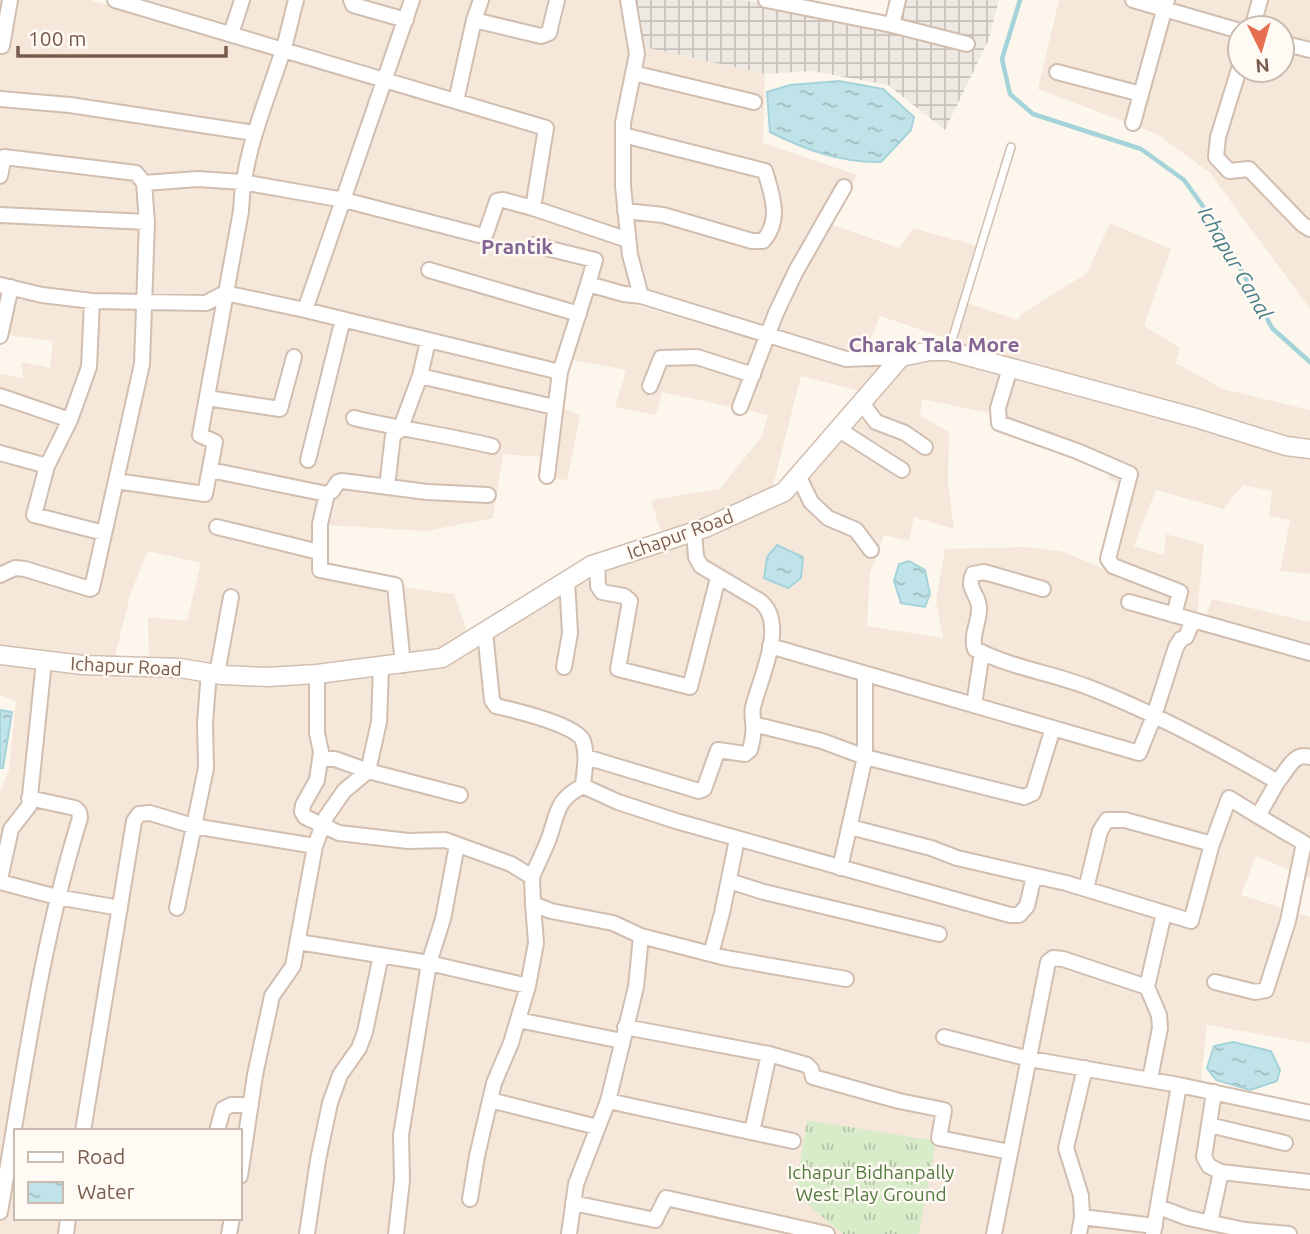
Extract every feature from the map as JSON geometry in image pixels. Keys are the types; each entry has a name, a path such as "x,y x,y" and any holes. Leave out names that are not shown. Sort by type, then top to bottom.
{"street":[{"path":"0,46 7,30 10,0"},
{"path":"115,0 546,128 533,208"},
{"path":"231,34 242,0"},
{"path":"116,481 205,494 215,442 200,435 241,211 242,183 254,133 284,49 296,0"},
{"path":"351,0 353,5 405,20"},
{"path":"305,310 412,0"},
{"path":"456,101 481,0"},
{"path":"474,20 546,36 557,0"},
{"path":"628,0 637,54 623,123 622,186 628,240 641,296"},
{"path":"892,25 898,0"},
{"path":"1132,0 1166,4 1226,27"},
{"path":"775,1 833,6 892,25 967,44"},
{"path":"1133,123 1166,4"},
{"path":"1057,72 1141,94"},
{"path":"633,74 754,102"},
{"path":"1234,84 1218,137 1216,157 1229,171 1249,169 1310,229"},
{"path":"0,99 70,105 254,133"},
{"path":"623,135 765,171 776,207 769,234 763,241 752,241 663,215 625,211"},
{"path":"0,176 4,157 136,173 144,183 147,222 142,364 90,589 25,569 15,568 0,575"},
{"path":"144,183 198,179 242,183 344,200 479,235 486,233 497,201 503,200 628,240"},
{"path":"740,407 776,313 796,271 844,187"},
{"path":"0,215 147,222"},
{"path":"534,245 595,260 560,372 547,476"},
{"path":"429,270 579,314"},
{"path":"588,284 641,296 846,359 901,358 930,351 949,351 1196,418 1286,446 1310,449"},
{"path":"0,336 5,286 43,295 92,301 206,303 225,293 560,372"},
{"path":"92,301 89,367 69,421 47,466 34,515 104,533"},
{"path":"308,460 343,319"},
{"path":"387,487 393,435 400,429 420,376 428,341"},
{"path":"207,398 280,409 294,357"},
{"path":"650,386 661,358 697,358 753,375"},
{"name":"Ichapur Road","path":"0,655 83,665 180,668 268,677 403,665 442,658 597,563 694,531 784,492 901,358"},
{"path":"1010,368 998,408 999,423 1077,451 1130,474 1108,559 1113,566 1180,592 1174,615"},
{"path":"420,376 554,407"},
{"path":"0,396 69,421"},
{"path":"862,403 876,422 905,433 925,447"},
{"path":"354,418 492,446"},
{"path":"838,429 902,470"},
{"path":"0,453 47,466"},
{"path":"209,470 327,494"},
{"path":"798,475 811,502 828,518 856,530 871,550"},
{"path":"403,665 395,585 322,571 319,552 320,524 327,494 340,481 427,492 488,495"},
{"path":"217,527 319,552"},
{"path":"586,757 701,791 718,750 748,752 754,733 752,712 774,622 768,607 701,566 697,561 694,531"},
{"path":"597,563 598,586 602,592 624,596 630,601 618,669 690,687 718,578"},
{"path":"1043,589 984,572 974,575 970,588 980,609 973,646 982,652 1088,687 1154,716 1278,781"},
{"path":"564,667 570,633 567,580"},
{"path":"177,908 206,768 205,723 213,673 231,597"},
{"path":"1129,602 1310,653"},
{"path":"770,646 1139,753 1176,647 1181,639 1186,637 1192,620"},
{"path":"485,632 491,697 494,704 575,732 583,738 586,757 583,786"},
{"path":"974,705 982,652"},
{"path":"44,661 29,806 12,829 0,881 57,897 120,908"},
{"path":"242,1163 255,1075 272,996 293,966 315,846 323,825 344,791 368,771 379,722 381,667"},
{"path":"317,674 317,733 321,752 317,780 303,805 302,812 305,817 339,833 408,841 445,840 511,864 532,877"},
{"path":"839,868 865,757 865,674"},
{"path":"753,724 822,741 865,757 1027,796 1033,793 1053,728"},
{"path":"1258,816 1278,781 1297,756 1302,754 1310,757"},
{"path":"320,759 335,759 368,771 460,795"},
{"path":"583,786 618,802 737,839 1010,915 1019,915 1027,906 1034,876"},
{"path":"470,1199 494,1083 511,1043 528,986 536,943 532,877 549,838 558,807 569,793 583,786"},
{"path":"850,827 931,848 957,858 1086,889 1191,921 1212,844 1229,797 1304,843 1288,921 1266,990 1255,992 1215,982"},
{"path":"0,1212 34,1004 57,897 80,818 75,808 29,798"},
{"path":"83,1129 93,1055 134,821 139,814 150,813 193,826 315,846"},
{"path":"1086,889 1100,831 1107,820 1125,820 1212,844"},
{"path":"711,954 737,839"},
{"path":"396,1234 402,1180 401,1135 429,963 443,919 457,845"},
{"path":"729,881 764,892 939,934"},
{"path":"533,904 551,911 613,923 641,936 711,954 846,979"},
{"path":"1150,1079 1160,1028 1147,987 1164,913"},
{"path":"569,1234 576,1184 608,1101 635,987 641,936"},
{"path":"298,942 429,963 528,986"},
{"path":"307,1234 330,1104 340,1075 359,1048 380,955"},
{"path":"994,1234 1030,1059 1045,968 1053,958 1147,987"},
{"path":"518,1020 769,1054 807,1065 813,1077 899,1101 944,1110 939,1138 1010,1152"},
{"path":"944,1037 1030,1059 1150,1079 1310,1113"},
{"path":"752,1132 769,1054"},
{"path":"1079,1234 1082,1217 1081,1196 1066,1148 1085,1068"},
{"path":"1082,1217 1154,1230 1179,1085"},
{"path":"1214,1092 1205,1161 1209,1166 1221,1172 1310,1182"},
{"path":"490,1100 597,1127"},
{"path":"608,1101 793,1141"},
{"path":"218,1129 223,1110 230,1105 251,1105"},
{"path":"1209,1125 1285,1143"},
{"path":"1210,1222 1221,1172"},
{"path":"573,1203 655,1220 666,1198 827,1234"},
{"path":"1159,1207 1249,1232 1289,1234"}],"lane":[{"path":"949,351 1011,147"}],"shaded area":[{"path":"0,0 90,0 380,84 304,307 230,289 201,300 85,295 0,281"},
{"path":"142,0 623,0 633,57 621,232 540,206 550,124"},
{"path":"634,0 744,0 894,28 901,0 999,0 988,41 945,130 888,85 812,71 765,74 644,47"},
{"path":"1059,0 1310,0 1310,309 1210,173 1157,134 1038,89"},
{"path":"644,47 765,74 763,143 857,175 833,225 899,248 913,228 978,246 964,302 1019,320 1020,315 1087,273 1110,223 1171,249 1144,326 1180,348 1176,363 1223,389 1310,410 1310,574 1280,571 1290,520 1269,516 1272,491 1243,485 1223,509 1156,490 1134,546 1164,555 1166,534 1204,544 1197,615 1182,611 1183,590 1113,560 1134,489 1108,479 1114,460 1005,422 1004,410 1014,361 880,316 863,358 644,291 635,255 630,123"},
{"path":"389,86 541,132 529,212 625,249 636,291 586,280 558,366 311,307"},
{"path":"15,292 230,300 348,325 556,378 552,404 580,415 567,480 542,477 542,457 503,454 493,518 426,531 326,525 318,576 454,594 469,637 440,656 271,675 149,663 148,617 187,621 201,563 148,551 131,592 114,660 0,650 0,374 23,378 22,362 50,368 53,341 7,335"},
{"path":"591,292 854,369 888,364 864,392 801,376 772,490 701,527 661,532 651,500 720,489 762,436 768,415 662,392 656,415 615,407 626,370 573,360"},
{"path":"952,357 1003,370 989,413 922,399 920,416 949,432 948,482 954,529 914,517 909,541 884,535 870,573 867,626 943,638 936,601 945,549 1024,547 1061,551 1172,597 1168,619 1310,659 1310,878 1256,856 1241,895 1310,917 1310,1043 1207,1025 1201,1080 1310,1107 1310,1234 0,1234 0,791 9,770 16,701 0,695 0,662 121,675 191,675 261,688 445,668 499,629 563,592 605,572 790,497 905,362"},
{"path":"1212,599 1310,622 1310,650 1205,619"}],"green space":[{"name":"Ichapur Bidhanpally West Play Ground","path":"807,1120 936,1141 919,1234 843,1234 795,1194"}],"water":[{"path":"839,81 883,89 914,117 911,130 881,162 824,154 770,132 767,92 790,85"},
{"path":"777,545 803,557 801,578 788,588 764,578 767,557"},
{"path":"909,561 925,570 930,594 925,607 901,603 894,581 899,564"},
{"path":"0,710 12,712 3,768 0,768"},
{"path":"1233,1042 1271,1051 1280,1070 1277,1081 1250,1090 1216,1080 1207,1068 1214,1046"}],"waterway":[{"name":"Ichapur Canal","path":"1020,0 1002,59 1010,94 1033,114 1141,149 1184,180 1220,230 1272,328 1310,362"}],"district":[{"name":"Prantik","path":"517,247"},
{"name":"Charak Tala More","path":"934,345"}]}
